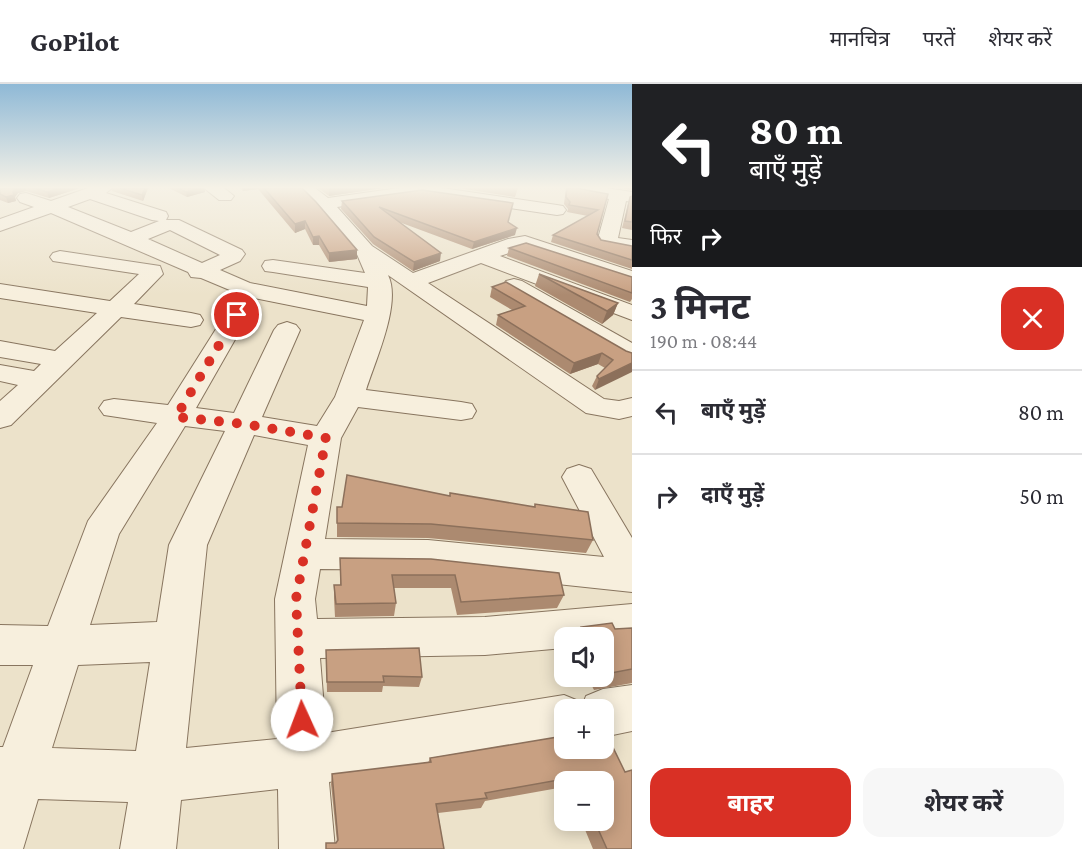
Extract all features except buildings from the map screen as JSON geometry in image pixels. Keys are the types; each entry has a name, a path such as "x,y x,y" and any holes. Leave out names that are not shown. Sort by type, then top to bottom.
{"street":[{"path":"95,224 199,272 244,289 390,293 520,242 632,278"},
{"path":"131,239 172,224 235,254 199,272"},
{"path":"341,224 365,250 390,293"},
{"path":"532,244 556,231 556,224"},
{"path":"612,224 607,242 632,246"},
{"path":"611,227 632,230"},
{"path":"482,256 632,313"},
{"path":"0,418 152,274 152,271 60,257"},
{"path":"273,266 390,293 596,406 619,410 632,408"},
{"path":"514,286 632,354"},
{"path":"0,291 191,320"},
{"path":"307,849 296,599 326,438 349,397 390,293"},
{"path":"0,839 10,772 62,646 101,531 176,417 237,315"},
{"path":"609,342 632,329"},
{"path":"148,849 188,546 287,330"},
{"path":"0,349 62,360"},
{"path":"0,373 40,380"},
{"path":"349,397 461,411"},
{"path":"114,408 245,424 326,438"},
{"path":"579,477 632,568"},
{"path":"304,554 428,555 632,576"},
{"path":"299,639 485,636 632,623"},
{"path":"0,645 62,646 175,640"},
{"path":"614,711 632,708"},
{"path":"10,772 157,777 304,761 554,721"}],"route":[{"path":"237,315 176,417 245,424 326,438 296,599 302,720"}]}
